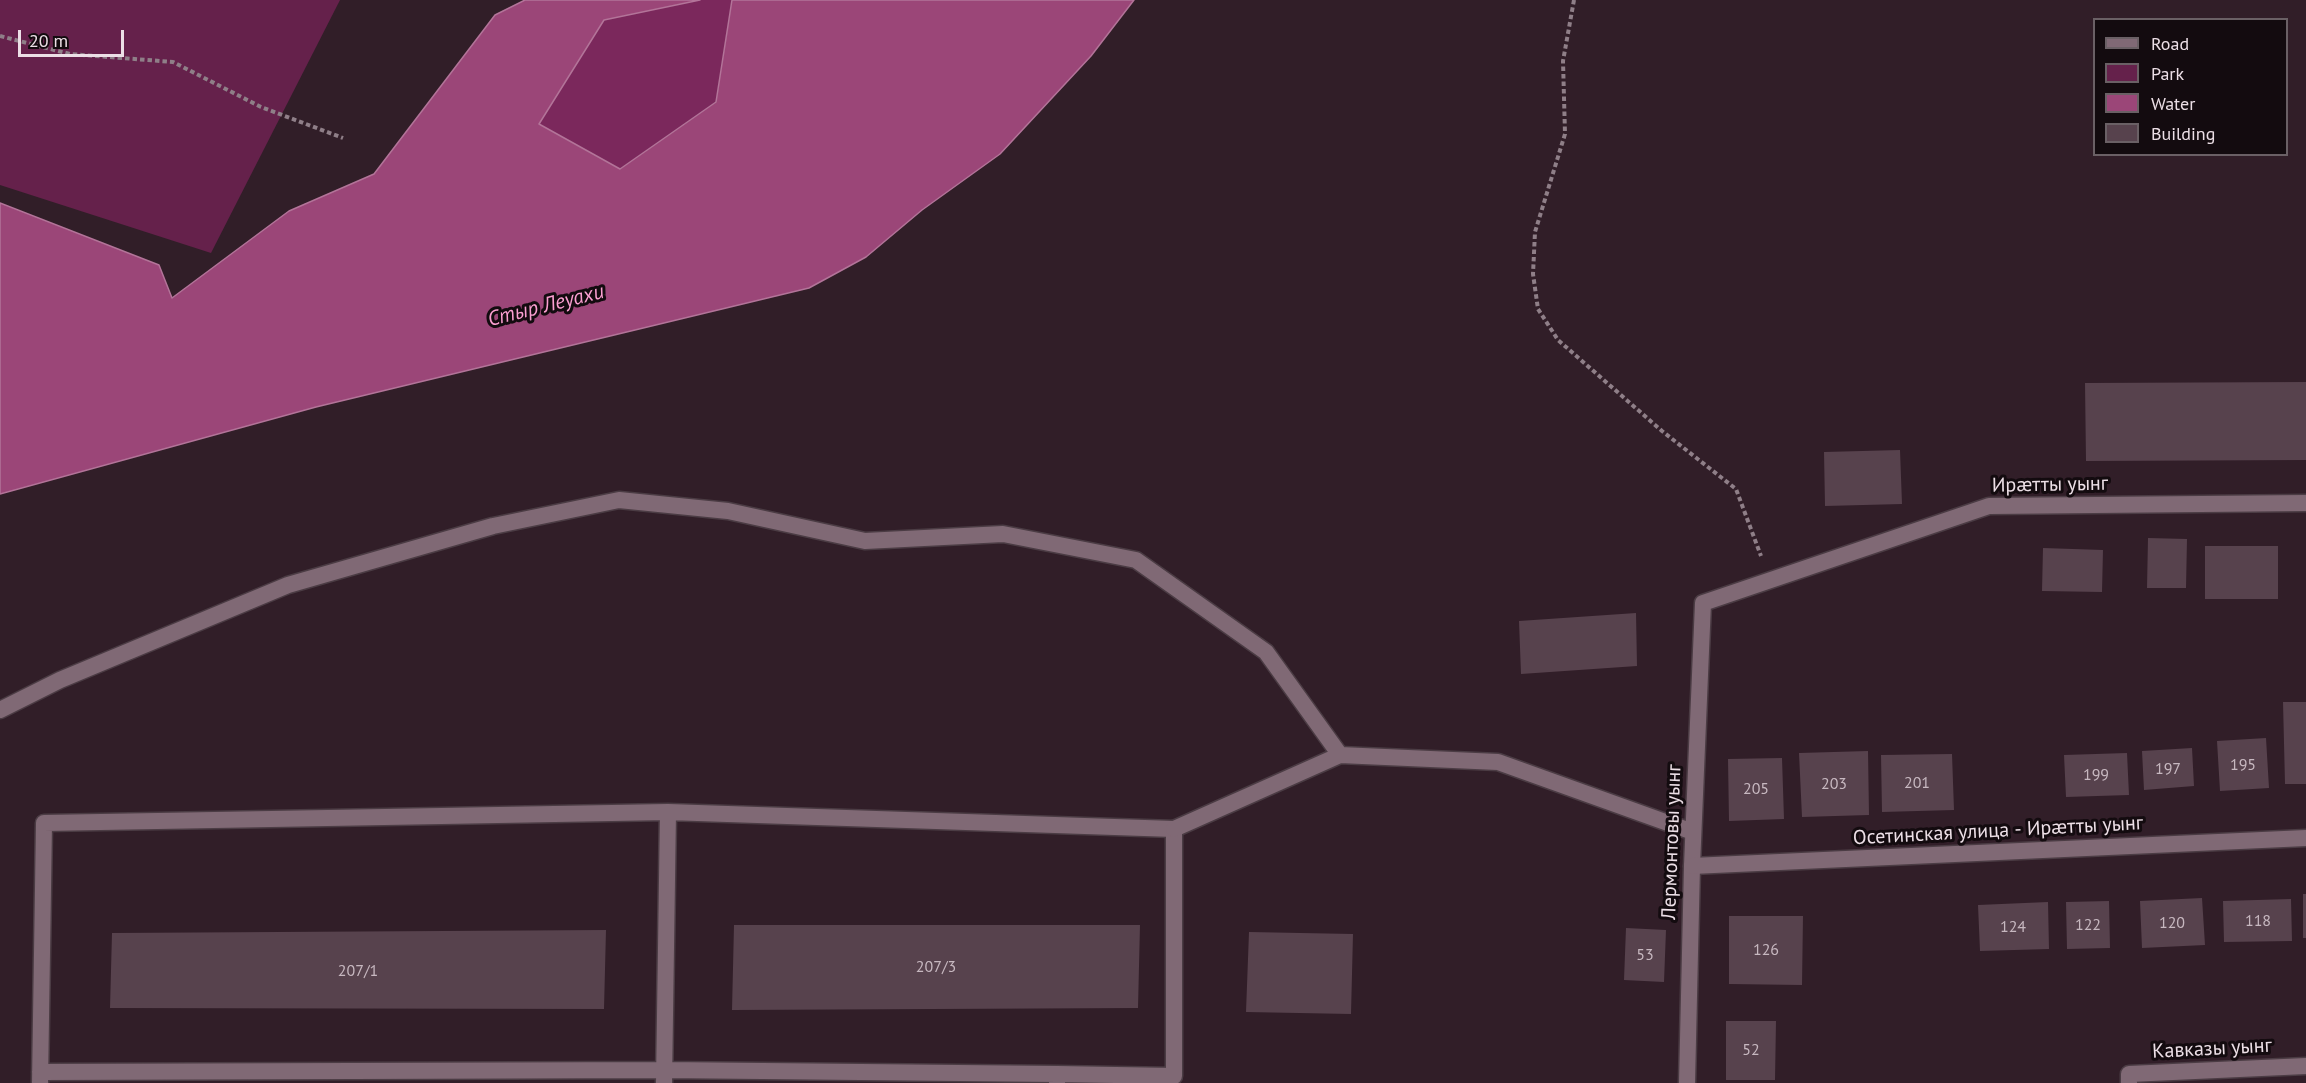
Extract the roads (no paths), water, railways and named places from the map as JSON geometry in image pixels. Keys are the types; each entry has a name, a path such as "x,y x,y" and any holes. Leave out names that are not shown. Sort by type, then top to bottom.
{"street":[{"path":"0,710 60,680 288,585 493,526 619,500 728,511 865,541 1003,534 1136,560 1266,652 1340,755"},
{"name":"Ирæтты уынг","path":"1703,603 1989,506 2306,503"},
{"name":"Лермонтовы уынг","path":"1687,1083 1693,832 1703,603"},
{"path":"1174,829 1174,1076 1057,1079 664,1076 40,1077 44,823 668,812 1174,829 1340,755 1498,762 1693,832"},
{"path":"664,1076 668,812"},
{"name":"Осетинская улица - Ирæтты уынг","path":"1692,866 2306,838"},
{"name":"Кавказы уынг","path":"2129,1083 2129,1074 2306,1066"}],"water":[{"name":"Стыр Леуахи","path":"525,0 700,0 604,20 539,124 620,169 716,102 732,0 1134,0 1091,56 1000,154 922,210 866,257 809,288 316,407 0,494 0,203 159,265 172,298 289,211 374,174 495,15"}]}
